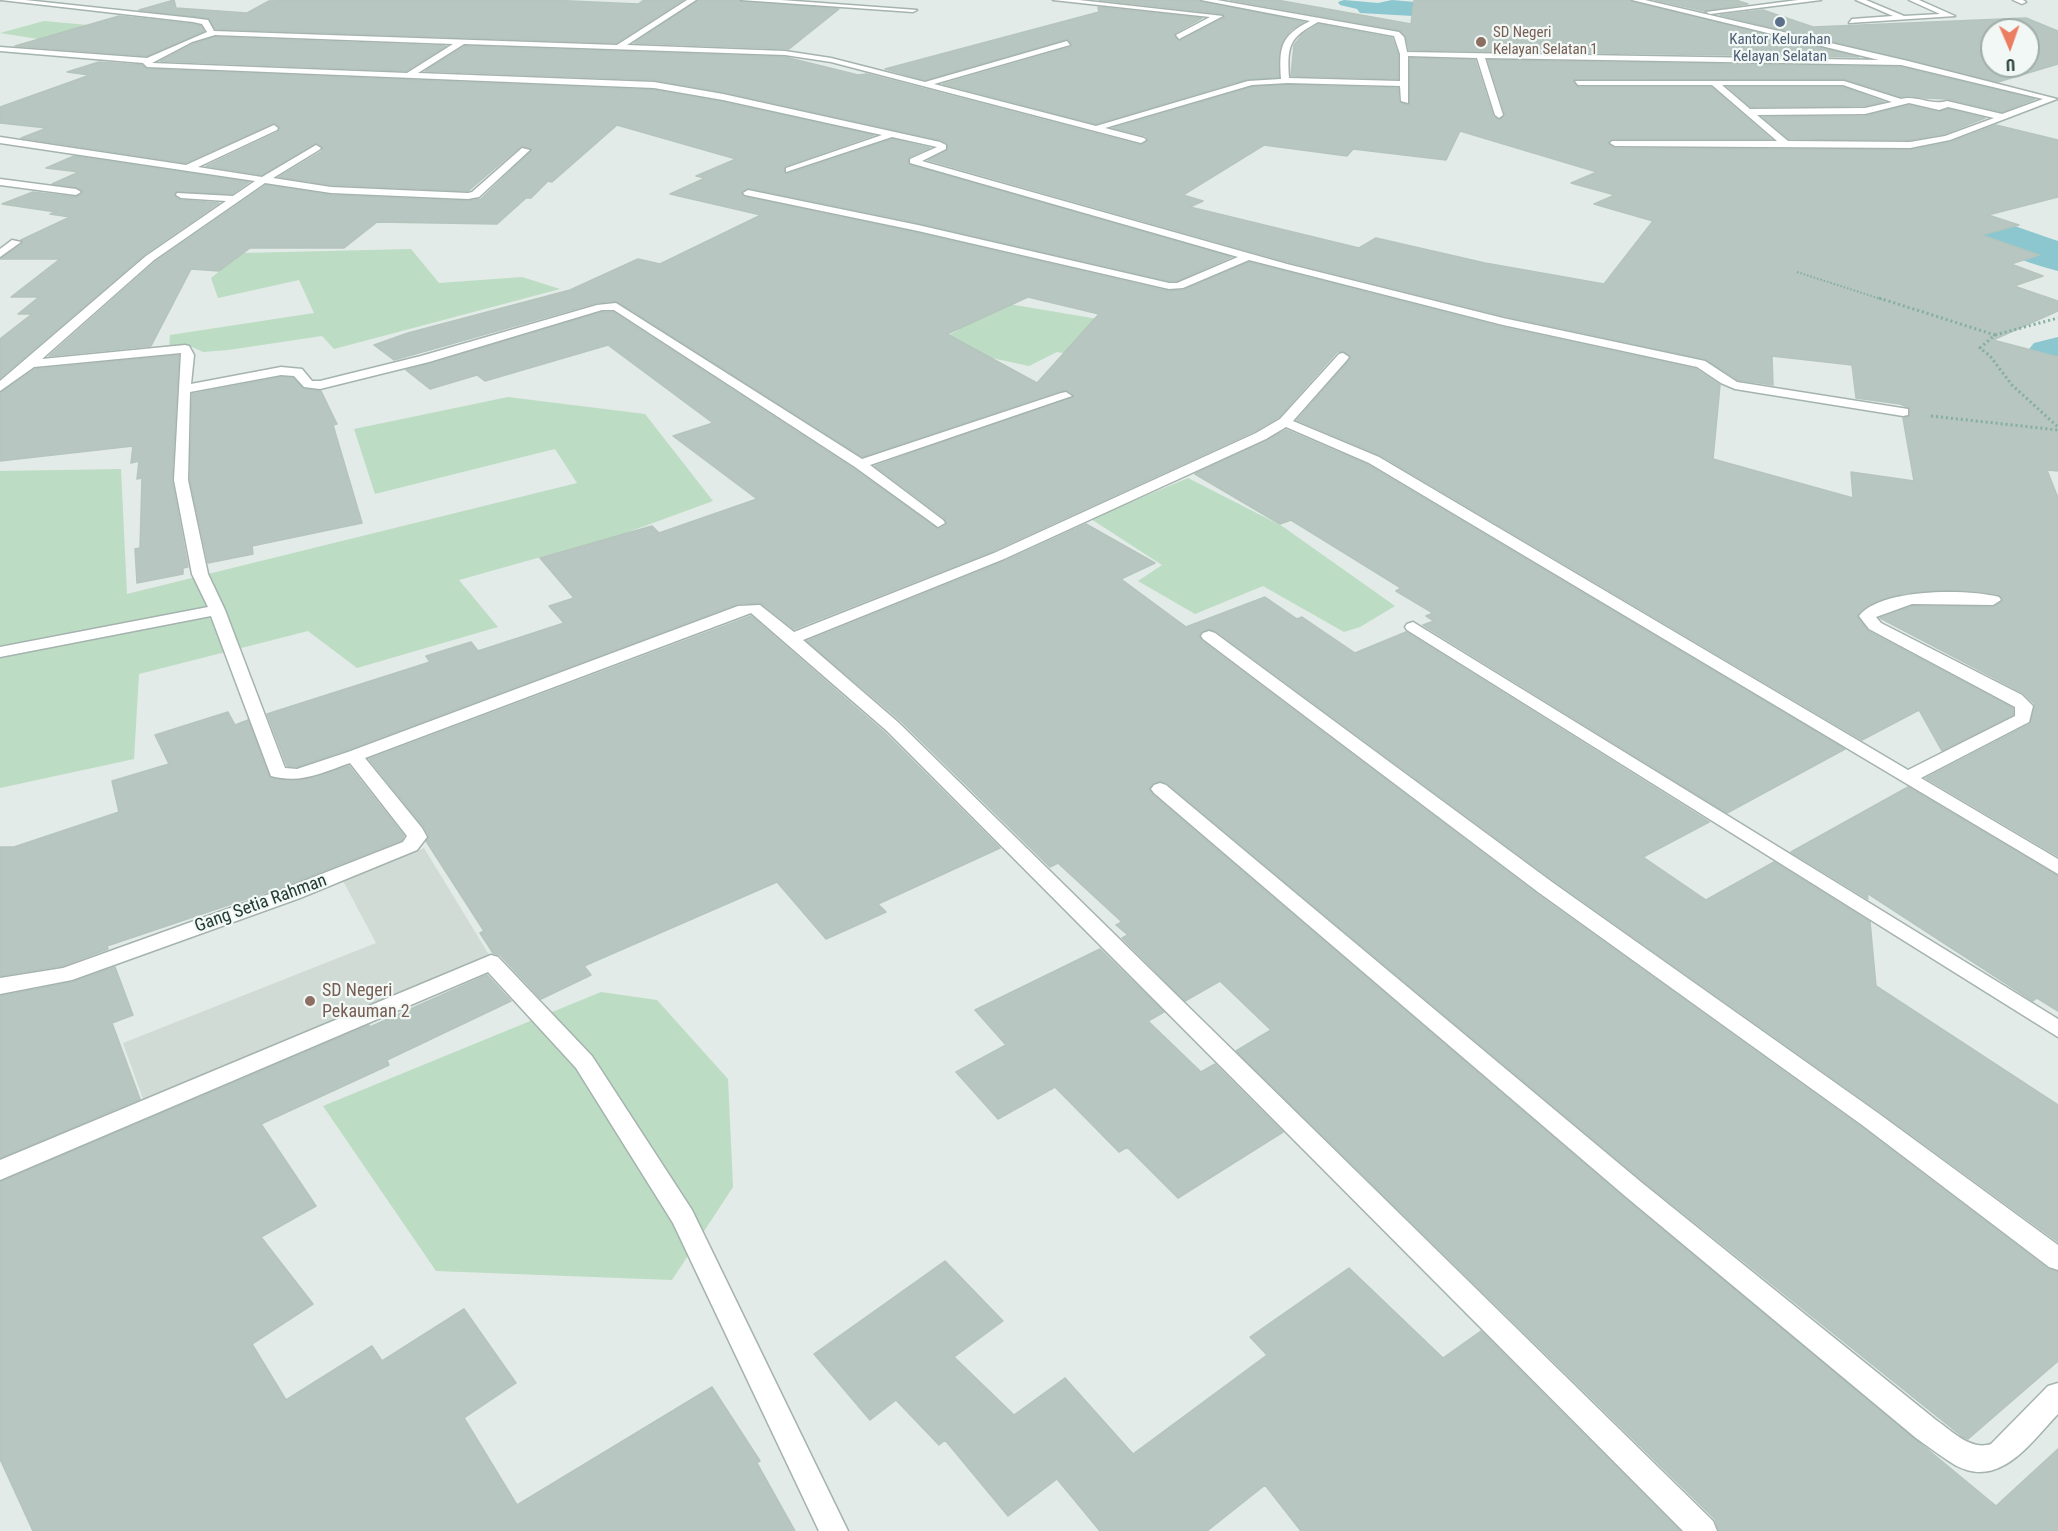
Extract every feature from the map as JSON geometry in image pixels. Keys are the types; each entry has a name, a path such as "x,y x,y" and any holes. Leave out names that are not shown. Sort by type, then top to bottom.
{"street":[{"path":"5,0 193,20 205,22 211,33"},
{"path":"619,47 692,0"},
{"path":"745,0 913,10"},
{"path":"1057,0 1219,16"},
{"path":"1205,0 1392,33 1400,37 1404,54 1405,101"},
{"path":"1636,0 1908,63 2055,100"},
{"path":"1696,14 1816,0"},
{"path":"1860,0 1903,18"},
{"path":"1852,21 1951,16 1913,0"},
{"path":"1179,37 1235,5"},
{"path":"1284,81 1283,55 1287,44 1295,31 1314,21"},
{"path":"0,49 148,62 211,33 813,56 1098,127 1141,140"},
{"path":"408,76 464,41"},
{"path":"926,84 1067,43"},
{"path":"1404,54 1908,63"},
{"path":"1480,56 1499,115"},
{"path":"1679,60 1699,77 1718,84 1786,144"},
{"path":"148,62 147,65 172,67 671,87 942,146 940,150 914,160 916,163 1249,256 1503,321 1701,364 1713,369 1723,381 1735,385 1903,412"},
{"path":"1098,127 1257,82 1405,84"},
{"path":"1578,82 1844,83 1901,102"},
{"path":"1750,112 1865,111 1909,100 1939,107 1947,104 2002,117"},
{"path":"1615,143 1923,143 2055,100"},
{"path":"188,168 274,128"},
{"path":"789,170 890,135"},
{"path":"0,140 362,193 468,196 474,195 525,150"},
{"path":"0,387 150,258 263,180 316,148"},
{"path":"0,182 76,192"},
{"path":"748,194 918,228 1168,286 1179,286 1249,256"},
{"path":"181,195 235,199"},
{"path":"0,254 16,242"},
{"path":"184,389 281,371 298,372 312,386 329,384 425,360 601,307 616,306 860,464 938,523"},
{"path":"28,364 185,349 188,355 184,389 181,480 200,574 217,610 277,772 289,775 299,774 354,756 744,609 754,608 893,727 1232,1067 1703,1531"},
{"path":"792,639 999,556 1064,524 1261,436 1285,422 1343,357"},
{"path":"860,464 1066,396"},
{"path":"1285,422 1374,460 2058,868"},
{"path":"1907,778 2023,718 2024,706 2016,699 1875,626 1867,616 1883,607 1920,598 1993,600"},
{"path":"0,652 217,610"},
{"path":"1413,627 2058,1029"},
{"path":"1209,636 1545,887 1870,1119 2058,1258"},
{"name":"Gang Setia Rahman","path":"0,986 65,975 294,893 410,846 417,837 413,828 354,756"},
{"path":"1160,789 1633,1189 1944,1441 1966,1456 1984,1460 2000,1455 2058,1395"},
{"path":"0,1170 491,962 584,1062 683,1217 797,1459 834,1531"}],"path":[{"path":"1797,273 1995,335"},
{"path":"2058,318 1995,335 1980,348 1990,356 2012,385 2058,429"},
{"path":"1903,412 2058,429"}],"shaded area":[{"name":"SD Negeri Pekauman 2","path":"424,848 491,958 144,1102 123,1043 376,943 342,879"}],"green space":[{"path":"44,21 142,30 76,45 0,33"},
{"path":"411,249 439,283 522,277 560,289 334,349 322,336 203,352 192,347 169,348 170,335 314,313 299,280 218,298 211,278 242,253"},
{"path":"973,298 1193,335 1157,369 1057,352 1029,366 931,345 960,329 937,321"},
{"path":"508,397 645,414 713,501 623,534 459,580 498,627 357,668 308,631 139,674 134,759 0,788 0,471 121,469 127,594 577,483 555,449 375,494 354,429"},
{"path":"1188,478 1282,526 1395,606 1360,627 1344,632 1263,586 1195,614 1138,581 1162,565 1091,519"},
{"path":"601,992 657,1000 728,1079 733,1187 672,1280 436,1271 323,1106"}],"water":[{"path":"1344,0 1378,3 1392,0 1415,2 1413,16 1360,13 1357,9 1340,5 1338,2"}],"building":[{"path":"174,0 176,8 247,13 269,1 301,0 549,0 638,4 644,0 683,0 616,43 215,29 208,18 139,10"},
{"path":"698,0 739,0 839,9 789,49 634,43"},
{"path":"1099,0 1199,0 1304,22 1291,30 1282,43 1279,77 1247,79 1096,124 943,84 1071,47 1072,44 1068,39 925,80 885,69 1099,12 1098,7 1202,18 1175,33 1179,41 1225,17 1223,14"},
{"path":"1230,0 1277,0 1411,24 1414,0 1630,0 1859,57 1409,50 1406,37 1399,30"},
{"path":"1655,0 1736,0 1748,4 1704,11"},
{"path":"1763,10 1813,27 1980,20 1980,78 1720,15"},
{"path":"119,16 193,24 201,26 204,31 147,56 15,46"},
{"path":"1318,24 1392,38 1398,54 1398,79 1291,76 1294,45 1302,35"},
{"path":"2040,24 2058,31 2058,64 2040,69"},
{"path":"215,37 446,46 406,71 160,61 193,44"},
{"path":"465,46 785,57 858,75 867,74 1140,145 1148,140 1146,136 1113,128 1252,87 1288,85 1398,88 1399,102 1409,105 1410,58 1475,60 1493,116 1499,120 1505,114 1488,60 1901,67 2035,99 2002,112 1948,99 1901,97 1844,79 1573,81 1578,87 1711,87 1771,139 1612,139 1608,143 1615,148 1910,150 1951,142 1996,125 2058,140 2058,197 1988,215 2019,225 1981,235 2039,255 2011,264 2043,276 2014,286 2058,301 2058,311 1993,340 2058,357 2058,471 2047,470 2058,498 2058,856 1926,778 2030,724 2035,704 2023,693 1880,618 1912,606 1993,607 2003,600 2001,596 1947,590 1904,593 1869,605 1857,616 1868,631 2013,708 2013,715 1942,751 1919,710 1862,740 1380,455 1297,420 1351,358 1342,351 1337,352 1279,417 1255,431 993,551 794,629 761,603 737,604 347,750 297,767 287,766 267,714 430,662 426,656 471,642 478,651 564,623 549,606 574,598 540,558 652,526 659,533 757,499 673,436 713,423 608,345 485,381 477,375 430,389 406,370 602,312 613,312 854,469 939,529 947,524 944,518 875,466 1074,395 1067,390 1060,391 862,457 616,301 596,303 394,360 374,345 408,333 570,290 638,259 660,264 761,215 670,194 705,178 696,176 736,159 617,125 552,182 548,181 531,198 526,198 497,224 377,222 344,248 250,248 219,271 191,269 151,346 49,356 155,262 266,185 331,195 468,201 481,199 532,150 521,146 468,191 331,185 279,177 321,152 323,148 317,143 262,175 206,166 278,132 280,127 275,123 186,163 21,138 47,128 0,123 0,107 90,75 67,72 99,62 142,65 147,69 654,90 723,102 874,135 785,166 784,172 787,174 892,139 930,148 909,157 908,164 1231,257 1177,281 1169,281 918,223 748,188 741,193 745,197 918,233 1168,291 1184,290 1249,262 1502,327 1696,369 1720,385 1713,459 1853,498 1851,472 1914,481 1903,418 1910,416 1910,408 1900,404 1856,398 1852,365 1772,356 1773,385 1738,380 1705,359 1504,316 1288,262 928,160 948,149 947,143 940,140 723,92 654,80 425,71","holes":["1460,131 1597,172 1571,183 1615,195 1594,204 1653,221 1604,284 1485,263 1376,238 1359,248 1190,207 1203,201 1183,195 1264,145 1347,156 1353,149 1446,160","1028,297 1099,314 1037,383 947,334"]},
{"path":"1981,78 2011,78 1998,82"},
{"path":"1728,87 1843,87 1884,102 1865,106 1751,107"},
{"path":"1909,105 1938,112 1948,109 1985,118 1944,134 1910,140 1789,139 1763,117 1865,116"},
{"path":"74,156 249,182 232,194 175,192 174,196 181,200 219,203 145,254 0,378 0,339 32,314 18,314 39,297 11,297 60,259 0,259 22,244 21,240 70,217 50,214 56,212 2,204 33,192 76,197 82,194 83,191 76,187 52,184 79,172 46,168"},
{"path":"179,355 172,480 188,567 183,568 183,574 137,583 135,549 140,548 142,478 137,479 139,461 131,463 133,446 0,461 0,393 35,369"},
{"path":"281,377 293,378 304,389 321,391 337,424 333,425 362,523 252,546 253,554 208,563 190,480 192,394"},
{"path":"1286,430 1368,465 1845,749 1727,813 1423,625 1434,621 1426,616 1433,613 1396,591 1401,588 1291,520 1280,524 1195,474"},
{"path":"1086,524 1155,563 1121,579 1186,627 1265,597 1297,619 1302,617 1355,653 1406,632 1709,822 1643,857 1706,900 1774,862 1870,922 1876,986 2058,1105 2058,1242 1879,1111 1553,880 1216,631 1208,629 1199,635 1202,641 1537,894 1861,1127 2048,1269 2058,1272 2058,1361 1968,1439 1963,1437 1642,1180 1167,783 1159,781 1149,788 1153,795 1624,1198 1996,1506 2058,1449 2058,1531 1719,1531 1715,1519 1236,1051 1271,1030 1220,981 1185,1001 1122,938 1128,935 1116,925 1122,922 1058,863 1050,867 901,721 807,641 1005,561"},
{"path":"751,616 885,733 1000,848 878,904 886,912 826,939 777,882 584,966 591,975 541,999 500,955 493,953 480,933 484,931 426,841 429,836 424,827 369,759"},
{"path":"228,712 235,725 248,720 271,778 302,780 349,766 404,836 402,840 285,886 107,946 108,949 62,966 0,976 0,847 14,847 119,812 112,781 169,764 155,735"},
{"path":"1908,787 2058,876 2058,1011 2037,998 2033,1001 1867,893 1868,899 1791,852"},
{"path":"1100,949 1164,1012 1148,1021 1201,1072 1215,1064 1283,1132 1178,1198 1127,1147 1119,1152 1055,1087 998,1119 956,1072 1006,1045 975,1010"},
{"path":"115,967 133,1015 112,1023 140,1099 0,1158 0,996 72,982"},
{"path":"487,975 511,1001 387,1060 389,1065 261,1124 316,1206 261,1237 313,1304 252,1344 286,1400 372,1346 382,1361 464,1309 516,1383 464,1418 517,1505 712,1387 760,1461 757,1463 795,1531 33,1531 0,1459 0,1182 369,1025 370,1027"},
{"path":"945,1261 1003,1321 954,1357 1014,1415 1065,1378 1133,1454 1267,1355 1250,1337 1349,1268 1443,1358 1481,1331 1680,1531 1301,1531 1265,1485 1207,1531 1100,1531 1057,1479 1008,1516 945,1440 939,1445 896,1400 870,1420 814,1354"}],"waterway":[{"path":"1245,75 1275,86 1283,92 1328,101 1358,117 1377,119"},
{"path":"1883,215 1923,215 1957,221 2058,257"},
{"path":"2058,353 2053,354 2038,371 2058,392"}],"place":[{"name":"Kantor Kelurahan Kelayan Selatan","path":"1780,22"},
{"name":"SD Negeri Kelayan Selatan 1","path":"1481,42"},
{"name":"SD Negeri Pekauman 2","path":"310,1001"}]}
